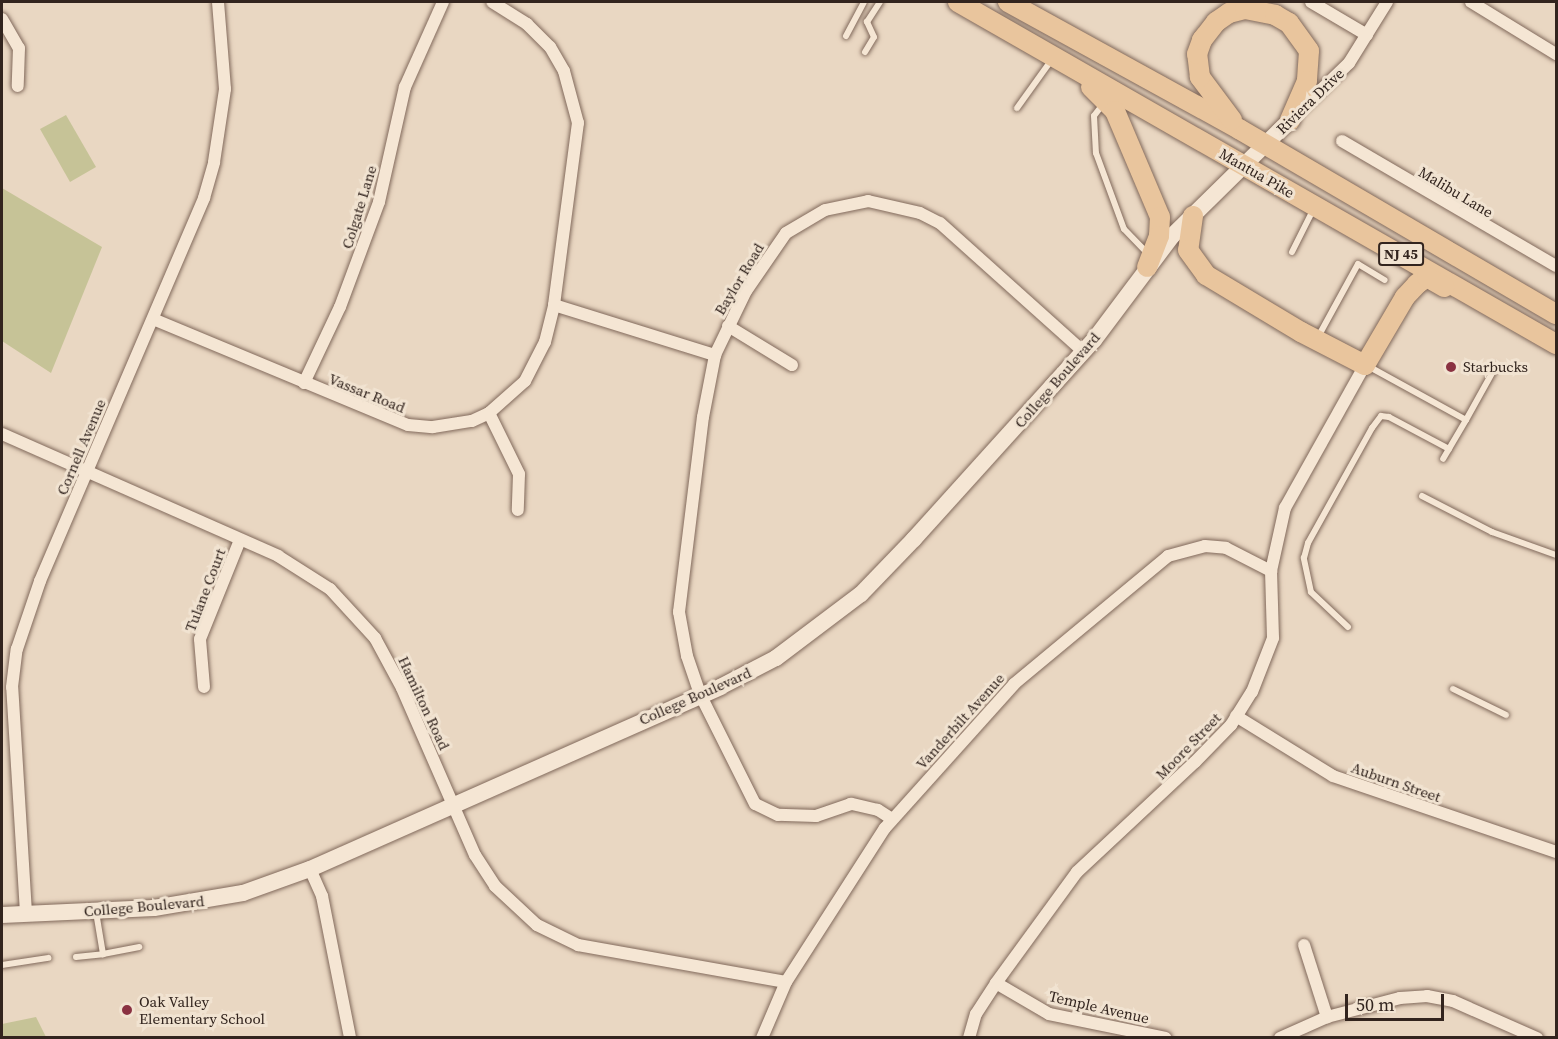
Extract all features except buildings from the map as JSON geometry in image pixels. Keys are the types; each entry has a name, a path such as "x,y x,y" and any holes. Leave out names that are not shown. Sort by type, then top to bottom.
{"main road":[{"name":"Mantua Pike","path":"958,2 1557,344"},
{"name":"Mantua Pike","path":"1008,2 1239,129 1557,314"},
{"path":"1239,129 1203,83 1197,54 1202,40 1216,22 1229,13 1245,9 1275,15 1289,23 1309,51 1307,81 1290,120"},
{"path":"1021,38 1027,49 1099,91 1121,122 1160,217 1168,228 1149,262"},
{"path":"1322,211 1344,229 1402,266 1407,275 1405,297"},
{"path":"1193,216 1188,250 1198,267 1224,287 1316,340 1365,365 1405,297 1427,278 1510,324 1521,323"}],"street":[{"name":"Cornell Avenue","path":"26,913 12,687 17,649 40,581 190,234 214,162 225,89 218,2"},
{"name":"Colgate Lane","path":"304,383 316,363 369,232 385,182 405,87 443,2"},
{"name":"Vassar Road","path":"153,319 408,425 455,426 489,412 525,381 537,362 554,305 577,135 573,97 550,47 527,24 492,2"},
{"path":"1311,2 1367,35"},
{"name":"Riviera Drive","path":"1246,165 1290,120 1335,80 1387,2"},
{"path":"1471,2 1557,54"},
{"path":"2,19 19,48 18,86"},
{"name":"Malibu Lane","path":"1342,141 1557,266"},
{"path":"1168,228 1193,216 1246,165"},
{"name":"Baylor Road","path":"892,819 878,810 851,804 816,816 778,815 755,804 700,694 687,657 680,612 703,417 715,355 728,326 765,259 786,233 825,210 868,201 920,213 940,224 1084,351"},
{"name":"College Boulevard","path":"2,915 96,911 208,901 310,869 776,658 827,623 861,594 1084,351 1149,262"},
{"path":"554,305 715,355"},
{"path":"728,326 792,365"},
{"name":"Moore Street","path":"969,1038 976,1014 996,983 1077,872 1195,762 1236,716 1265,665 1272,638 1271,571 1285,508 1365,365"},
{"path":"489,412 519,474 518,510"},
{"name":"Hamilton Road","path":"2,434 240,540 312,575 375,638 455,803 475,855 495,886 537,925 578,945 640,958 786,982"},
{"name":"Tulane Court","path":"204,687 200,639 240,540"},
{"name":"Vanderbilt Avenue","path":"762,1038 786,982 892,819 1014,684 1168,556 1205,546 1226,548 1271,571"},
{"name":"Auburn Street","path":"1236,716 1333,776 1557,852"},
{"path":"310,869 322,896 350,1038"},
{"path":"1304,945 1327,1017"},
{"name":"Temple Avenue","path":"996,983 1049,1014 1167,1038"},
{"path":"1280,1038 1327,1017 1400,998 1427,996 1453,1001 1537,1038"}],"lane":[{"path":"846,36 864,2"},
{"path":"865,52 874,38 867,22 880,2"},
{"path":"1017,108 1050,62"},
{"path":"1106,100 1094,116 1096,153 1124,229 1149,262"},
{"path":"1293,252 1322,211"},
{"path":"1316,340 1358,264 1385,280"},
{"path":"1365,365 1466,420"},
{"path":"1443,459 1495,368"},
{"path":"1348,627 1332,616 1311,592 1304,558 1308,543 1372,428 1381,416 1389,417 1449,449"},
{"path":"1422,496 1492,532 1557,555"},
{"path":"1454,689 1506,715"},
{"path":"96,911 103,954"},
{"path":"76,957 139,946"},
{"path":"2,966 48,958"}],"shaded area":[{"path":"66,115 96,167 70,182 40,129"},
{"path":"2,188 102,247 51,373 2,341"},
{"path":"36,1017 46,1037 2,1037 2,1024"}],"place":[{"name":"Starbucks","path":"1451,367"},
{"name":"Oak Valley Elementary School","path":"127,1010"}]}
